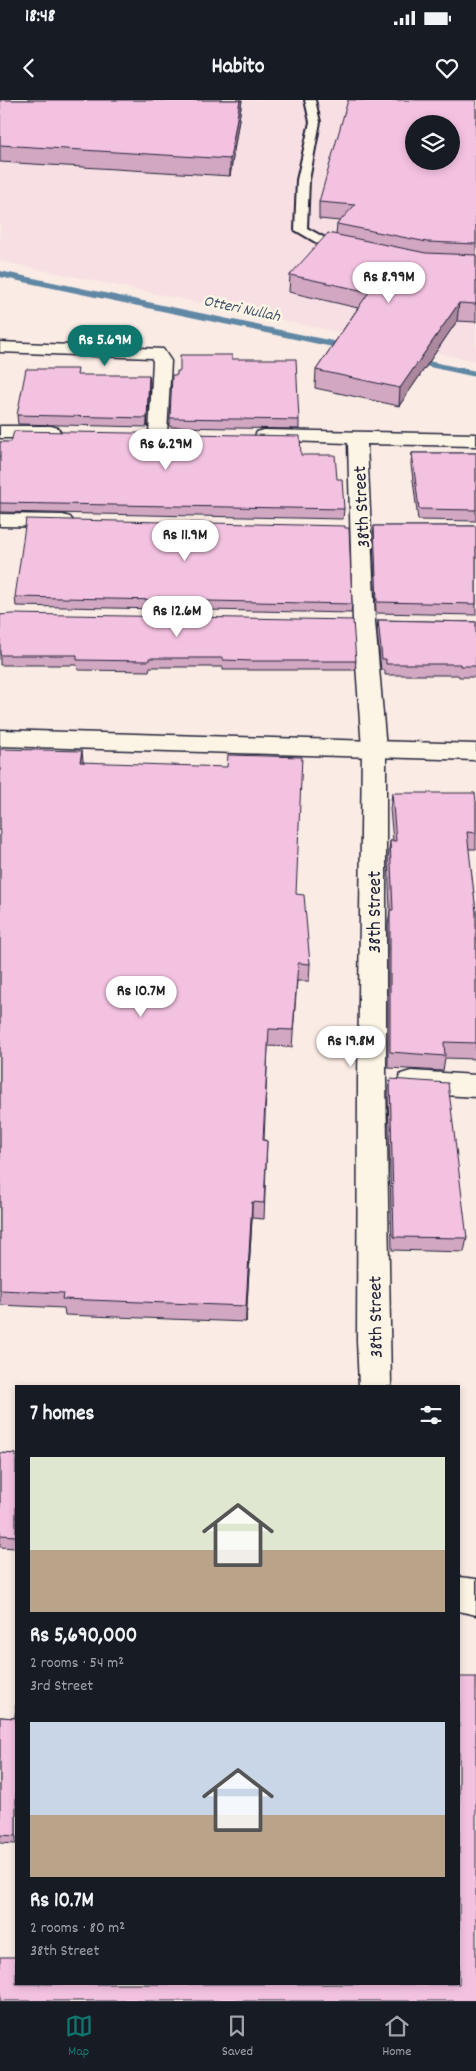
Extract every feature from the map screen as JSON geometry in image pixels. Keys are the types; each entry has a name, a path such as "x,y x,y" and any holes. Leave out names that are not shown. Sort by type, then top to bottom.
{"street":[{"path":"0,347 157,353 162,361 158,434"},
{"path":"0,432 69,433"},
{"path":"138,434 178,435"},
{"path":"247,436 476,440"},
{"name":"38th Street","path":"357,438 364,622 374,749 372,1080 373,1341 375,1385"},
{"path":"0,520 78,521"},
{"path":"0,738 476,752"},
{"path":"372,1080 476,1086"},
{"path":"460,1594 476,1597"}],"lane":[{"path":"310,100 315,122 303,180 302,230 333,246 361,252"}],"shaded area":[{"path":"0,100 476,100 476,361 0,261"}],"building":[{"path":"0,100 240,100 230,159 0,145"},
{"path":"348,100 476,100 476,244 427,242 337,224 355,205 319,202"},
{"path":"328,233 426,253 476,255 476,304 459,303 400,388 316,370 369,292 290,275"},
{"path":"180,355 232,355 232,359 296,359 299,420 170,418 172,375 177,375 177,371 180,371"},
{"path":"26,369 78,369 77,375 149,375 147,418 17,415"},
{"path":"14,431 300,436 301,455 335,455 337,479 342,479 344,509 0,503 0,442 11,442"},
{"path":"412,453 476,453 476,510 419,509"},
{"path":"26,519 345,526 345,528 349,528 352,604 15,597"},
{"path":"374,526 476,526 476,604 377,602"},
{"path":"0,615 353,620 356,661 254,661 223,660 223,658 149,658 149,661 77,660 77,655 0,655"},
{"path":"378,620 476,622 476,666 460,666 460,664 386,664 386,659 382,659"},
{"path":"0,749 82,751 80,762 227,767 228,755 302,757 296,894 304,895 310,964 298,963 293,1030 269,1029 263,1140 267,1141 264,1203 252,1202 246,1306 62,1299 63,1293 0,1290"},
{"path":"392,793 475,793 476,833 467,832 476,912 476,1043 444,1042 445,1056 390,1052 390,910 393,910 390,841 396,841"},
{"path":"390,1079 448,1083 467,1238 394,1237"},
{"path":"0,1453 15,1454 15,1536 0,1535"},
{"path":"460,1677 476,1677 476,2001 0,2001 0,1957 15,1957 15,1985 460,1985"},
{"path":"0,1717 15,1718 15,1836 0,1835"}],"waterway":[{"name":"Otteri Nullah","path":"0,274 352,348"},
{"name":"Otteri Nullah","path":"409,360 476,374"}]}
